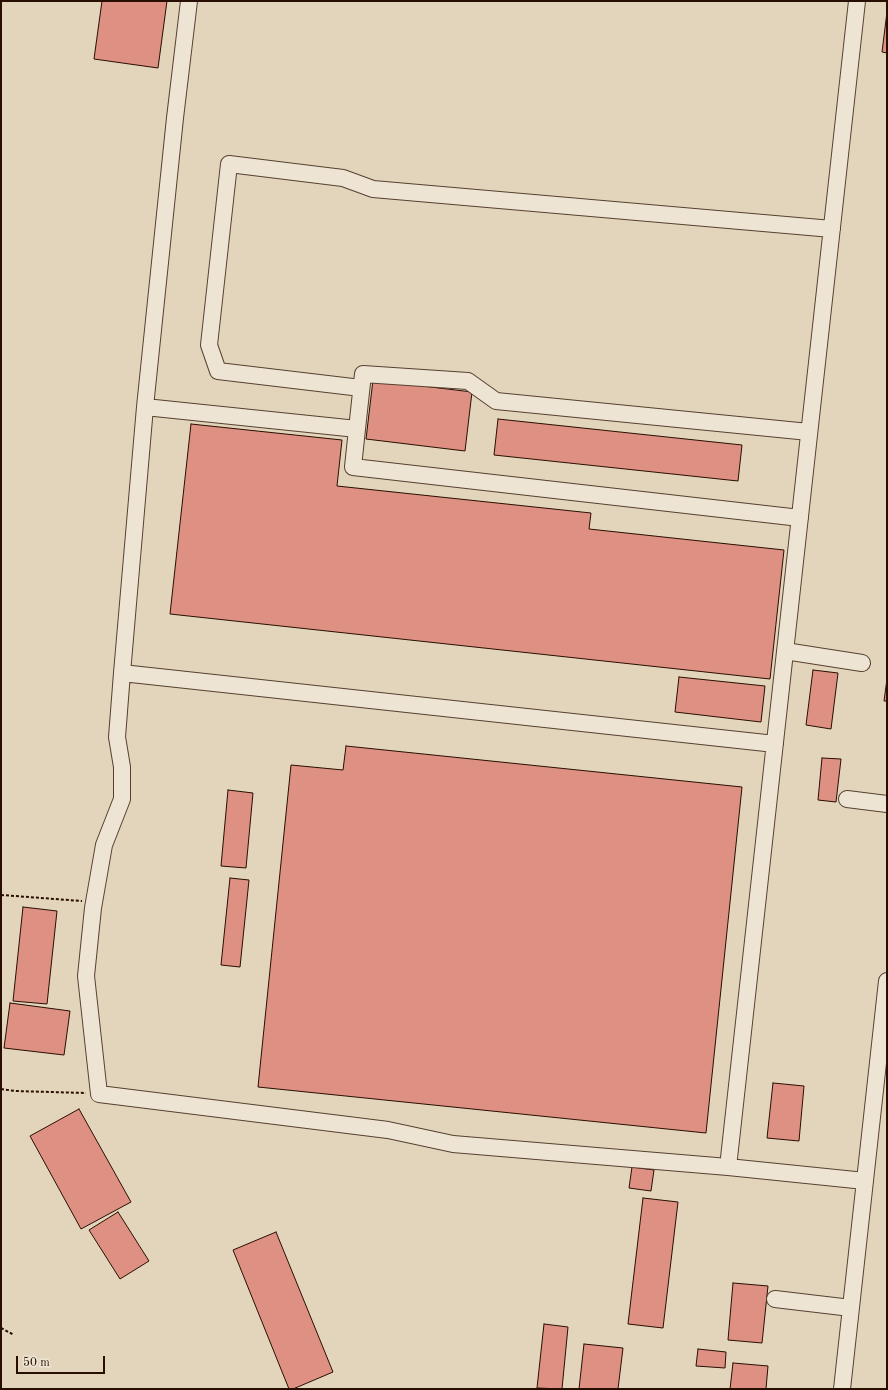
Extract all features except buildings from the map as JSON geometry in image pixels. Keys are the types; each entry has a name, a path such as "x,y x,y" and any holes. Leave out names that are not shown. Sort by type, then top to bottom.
{"street":[{"path":"189,1 175,118 145,407 122,673 117,738 122,767 122,799 104,845 94,902 86,976 99,1094 388,1130 452,1144 728,1167 865,1181"},
{"path":"728,1167 857,1"},
{"path":"361,388 218,371 209,345 229,164 343,178 373,189 832,229"},
{"path":"800,518 353,467 361,388 363,374 468,381 496,401 809,432"},
{"path":"145,407 357,429"},
{"path":"785,651 862,664"},
{"path":"122,673 775,744"},
{"path":"846,799 887,804"},
{"path":"842,1389 887,981"},
{"path":"775,1299 851,1308"}],"path":[{"path":"1,895 94,902"},
{"path":"1,1089 15,1091 99,1094"},
{"path":"1,1328 14,1335"}]}
